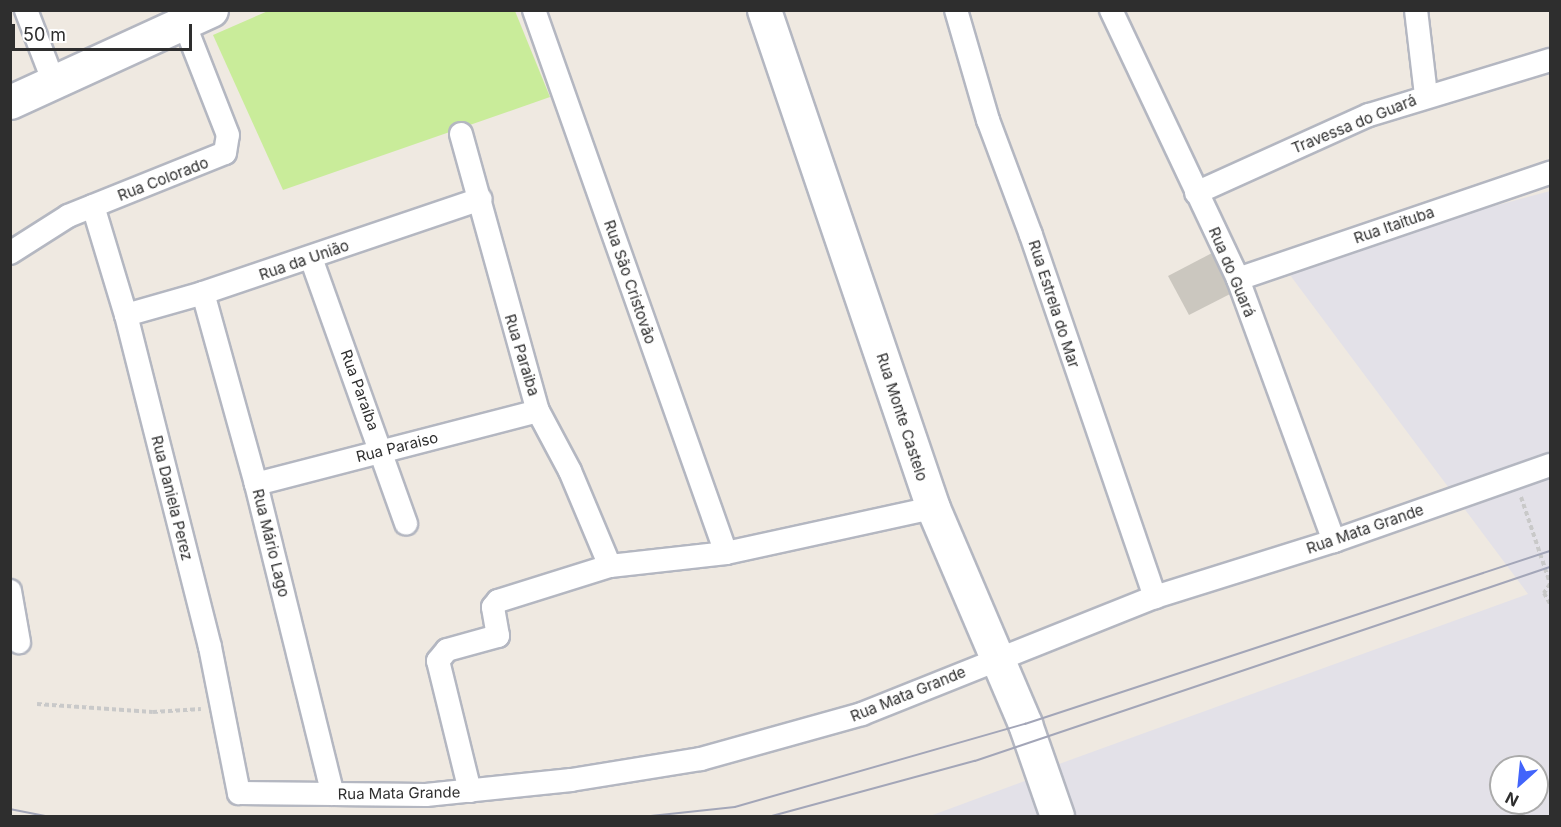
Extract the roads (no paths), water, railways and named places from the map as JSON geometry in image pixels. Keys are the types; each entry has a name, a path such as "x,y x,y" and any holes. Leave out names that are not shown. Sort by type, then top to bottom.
{"street":[{"path":"26,10 54,83"},
{"name":"Rua São Cristovão","path":"534,10 726,553"},
{"name":"Rua Monte Castelo","path":"764,10 933,508 996,657 1057,816"},
{"name":"Rua Estrela do Mar","path":"956,10 988,120 1031,235 1155,597"},
{"path":"1416,10 1426,95"},
{"name":"Rua do Guará","path":"1113,11 1238,279 1334,541"},
{"path":"10,102 54,83 192,15"},
{"name":"Rua Colorado","path":"10,253 68,216 225,153 228,135 192,15"},
{"name":"Travessa do Guará","path":"1196,193 1369,115 1426,95 1551,60"},
{"name":"Rua Paraiba","path":"461,134 538,411 570,471 609,566"},
{"name":"Rua Itaituba","path":"1238,279 1551,172"},
{"name":"Rua da União","path":"126,315 311,258 480,199"},
{"name":"Rua Daniela Perez","path":"93,206 126,315 222,708 239,793"},
{"name":"Rua Paraíba","path":"311,258 382,450 406,523"},
{"name":"Rua Mário Lago","path":"203,293 256,484 333,794"},
{"name":"Rua Paraiso","path":"256,484 538,411"},
{"name":"Rua Mata Grande","path":"239,793 426,795 571,780 701,759 748,748 862,714 996,657 1155,597 1334,541 1514,476 1551,465"},
{"path":"470,791 439,657 447,650 498,636 493,607 498,601 609,566 726,553 933,508"},
{"path":"10,591 19,642"}],"tram line":[{"path":"651,816 735,807 1025,724 1550,551"},
{"path":"772,816 975,761 1550,567"},
{"path":"10,809 46,816"}]}
